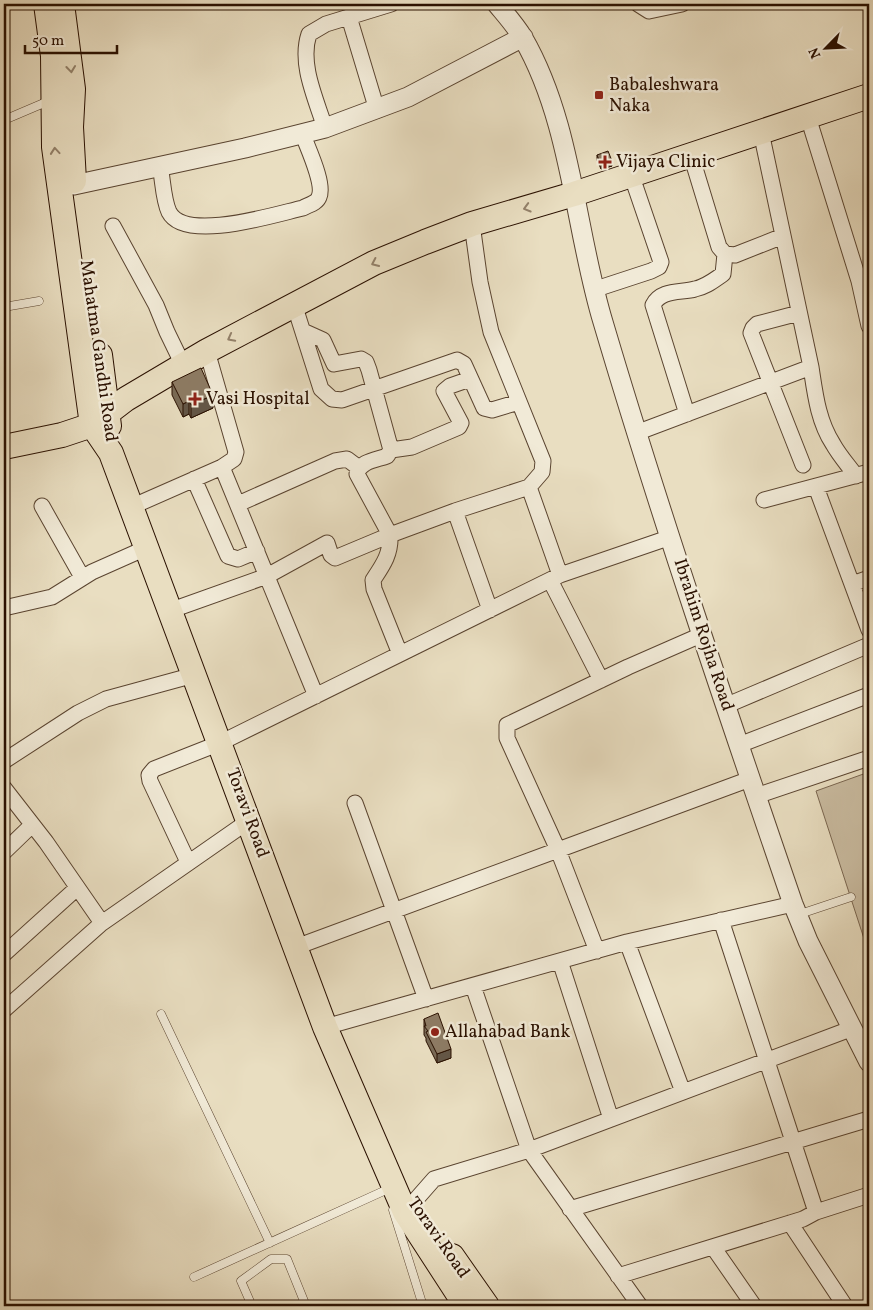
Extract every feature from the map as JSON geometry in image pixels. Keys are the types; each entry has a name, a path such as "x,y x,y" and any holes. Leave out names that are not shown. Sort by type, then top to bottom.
{"main road":[{"name":"Mahatma Gandhi Road","path":"46,4 53,56 55,98 54,147 100,419 112,453"},
{"name":"Mahatma Gandhi Road","path":"62,4 73,89 71,127 74,185 100,419"},
{"path":"4,447 62,435 100,419 126,399 207,351 374,263 472,224 574,194 869,96"},
{"name":"Toravi Road","path":"112,453 194,676 250,820 325,1028 387,1181 410,1207 487,1306"},
{"name":"Toravi Road","path":"410,1207 466,1306"}],"street":[{"path":"325,128 306,62 306,45 309,34 326,24 391,4"},
{"name":"Ibrahim Rojha Road","path":"497,4 523,38 557,123 574,194 593,290 636,433 701,635 795,909 808,941 869,1062"},
{"path":"638,4 649,11 682,4"},
{"path":"349,17 377,110"},
{"path":"74,185 303,135 325,128 408,97 523,38"},
{"path":"808,117 859,281 869,326"},
{"path":"761,132 811,367 818,409 832,444 862,473 764,500"},
{"path":"160,166 170,212 178,220 207,227 230,224 303,208 315,202 320,196 320,182 303,135"},
{"path":"690,155 719,247 725,254 735,255 783,236"},
{"path":"593,290 651,271 659,267 661,262 631,174"},
{"path":"170,611 267,576 327,543 331,555 335,558 455,511 530,487 542,472 543,461 492,332 480,282 472,224"},
{"path":"113,226 156,304 183,365"},
{"path":"687,414 653,305 656,299 665,294 696,289 710,283 723,274 725,254"},
{"path":"294,304 321,388 332,399 342,400 457,360 464,364 484,408 492,410 519,402"},
{"path":"799,313 757,324 753,328 752,333 769,383 802,465"},
{"path":"303,331 323,340 334,364 361,359 366,362 391,450"},
{"path":"131,507 222,467 234,459 236,452 207,351"},
{"path":"636,433 811,367"},
{"path":"400,654 374,589 373,580 388,556 391,547 390,536 357,474 359,468 366,462 387,456 391,450 412,447 459,427 461,423 459,416 444,391 450,386 470,379"},
{"path":"238,504 336,461 347,459 359,468"},
{"path":"222,467 316,696"},
{"path":"194,479 228,556 238,559 257,551"},
{"path":"530,487 555,578 601,680"},
{"path":"816,487 869,628"},
{"path":"42,506 82,577"},
{"path":"455,511 490,610"},
{"path":"188,862 150,781 149,775 154,769 220,743 555,578 671,538"},
{"path":"4,608 52,597 82,577 146,548"},
{"path":"852,584 869,578"},
{"path":"596,951 558,850 505,730 512,720 701,635"},
{"path":"725,706 869,646"},
{"path":"4,761 78,713 106,699 194,676"},
{"path":"739,745 869,695"},
{"path":"296,947 558,850 753,788 869,758"},
{"path":"4,790 32,825 102,923"},
{"path":"355,804 426,999"},
{"path":"4,1010 102,923 250,820"},
{"path":"4,852 32,825"},
{"path":"4,954 76,888"},
{"path":"325,1028 627,942 721,920 795,909"},
{"path":"721,920 816,1212"},
{"path":"627,942 683,1092"},
{"path":"560,961 611,1119"},
{"path":"473,986 529,1150 640,1306"},
{"path":"410,1207 434,1179 529,1150 853,1028"},
{"path":"570,1208 869,1119"},
{"path":"618,1276 790,1223 816,1212 869,1195"},
{"path":"790,1223 845,1306"},
{"path":"713,1247 754,1306"}],"lane":[{"path":"4,120 55,98"},
{"path":"4,308 39,301"},
{"path":"795,909 851,897"},
{"path":"161,1014 270,1243"},
{"path":"194,1277 270,1243 387,1181 423,1306"},
{"path":"252,1306 241,1281 271,1259 287,1259 306,1306"}],"shaded area":[{"path":"869,772 869,954 816,791"}],"building":[{"path":"608,151 612,161 601,165 597,155"},
{"path":"201,368 213,395 191,405 189,401 183,404 172,382"},
{"path":"438,1013 451,1049 437,1054 426,1032 428,1031 424,1026 426,1026 424,1019"}],"place":[{"name":"Babaleshwara Naka","path":"599,95"},
{"name":"Vijaya Clinic","path":"605,162"},
{"name":"Vasi Hospital","path":"195,399"},
{"name":"Allahabad Bank","path":"435,1032"}]}
